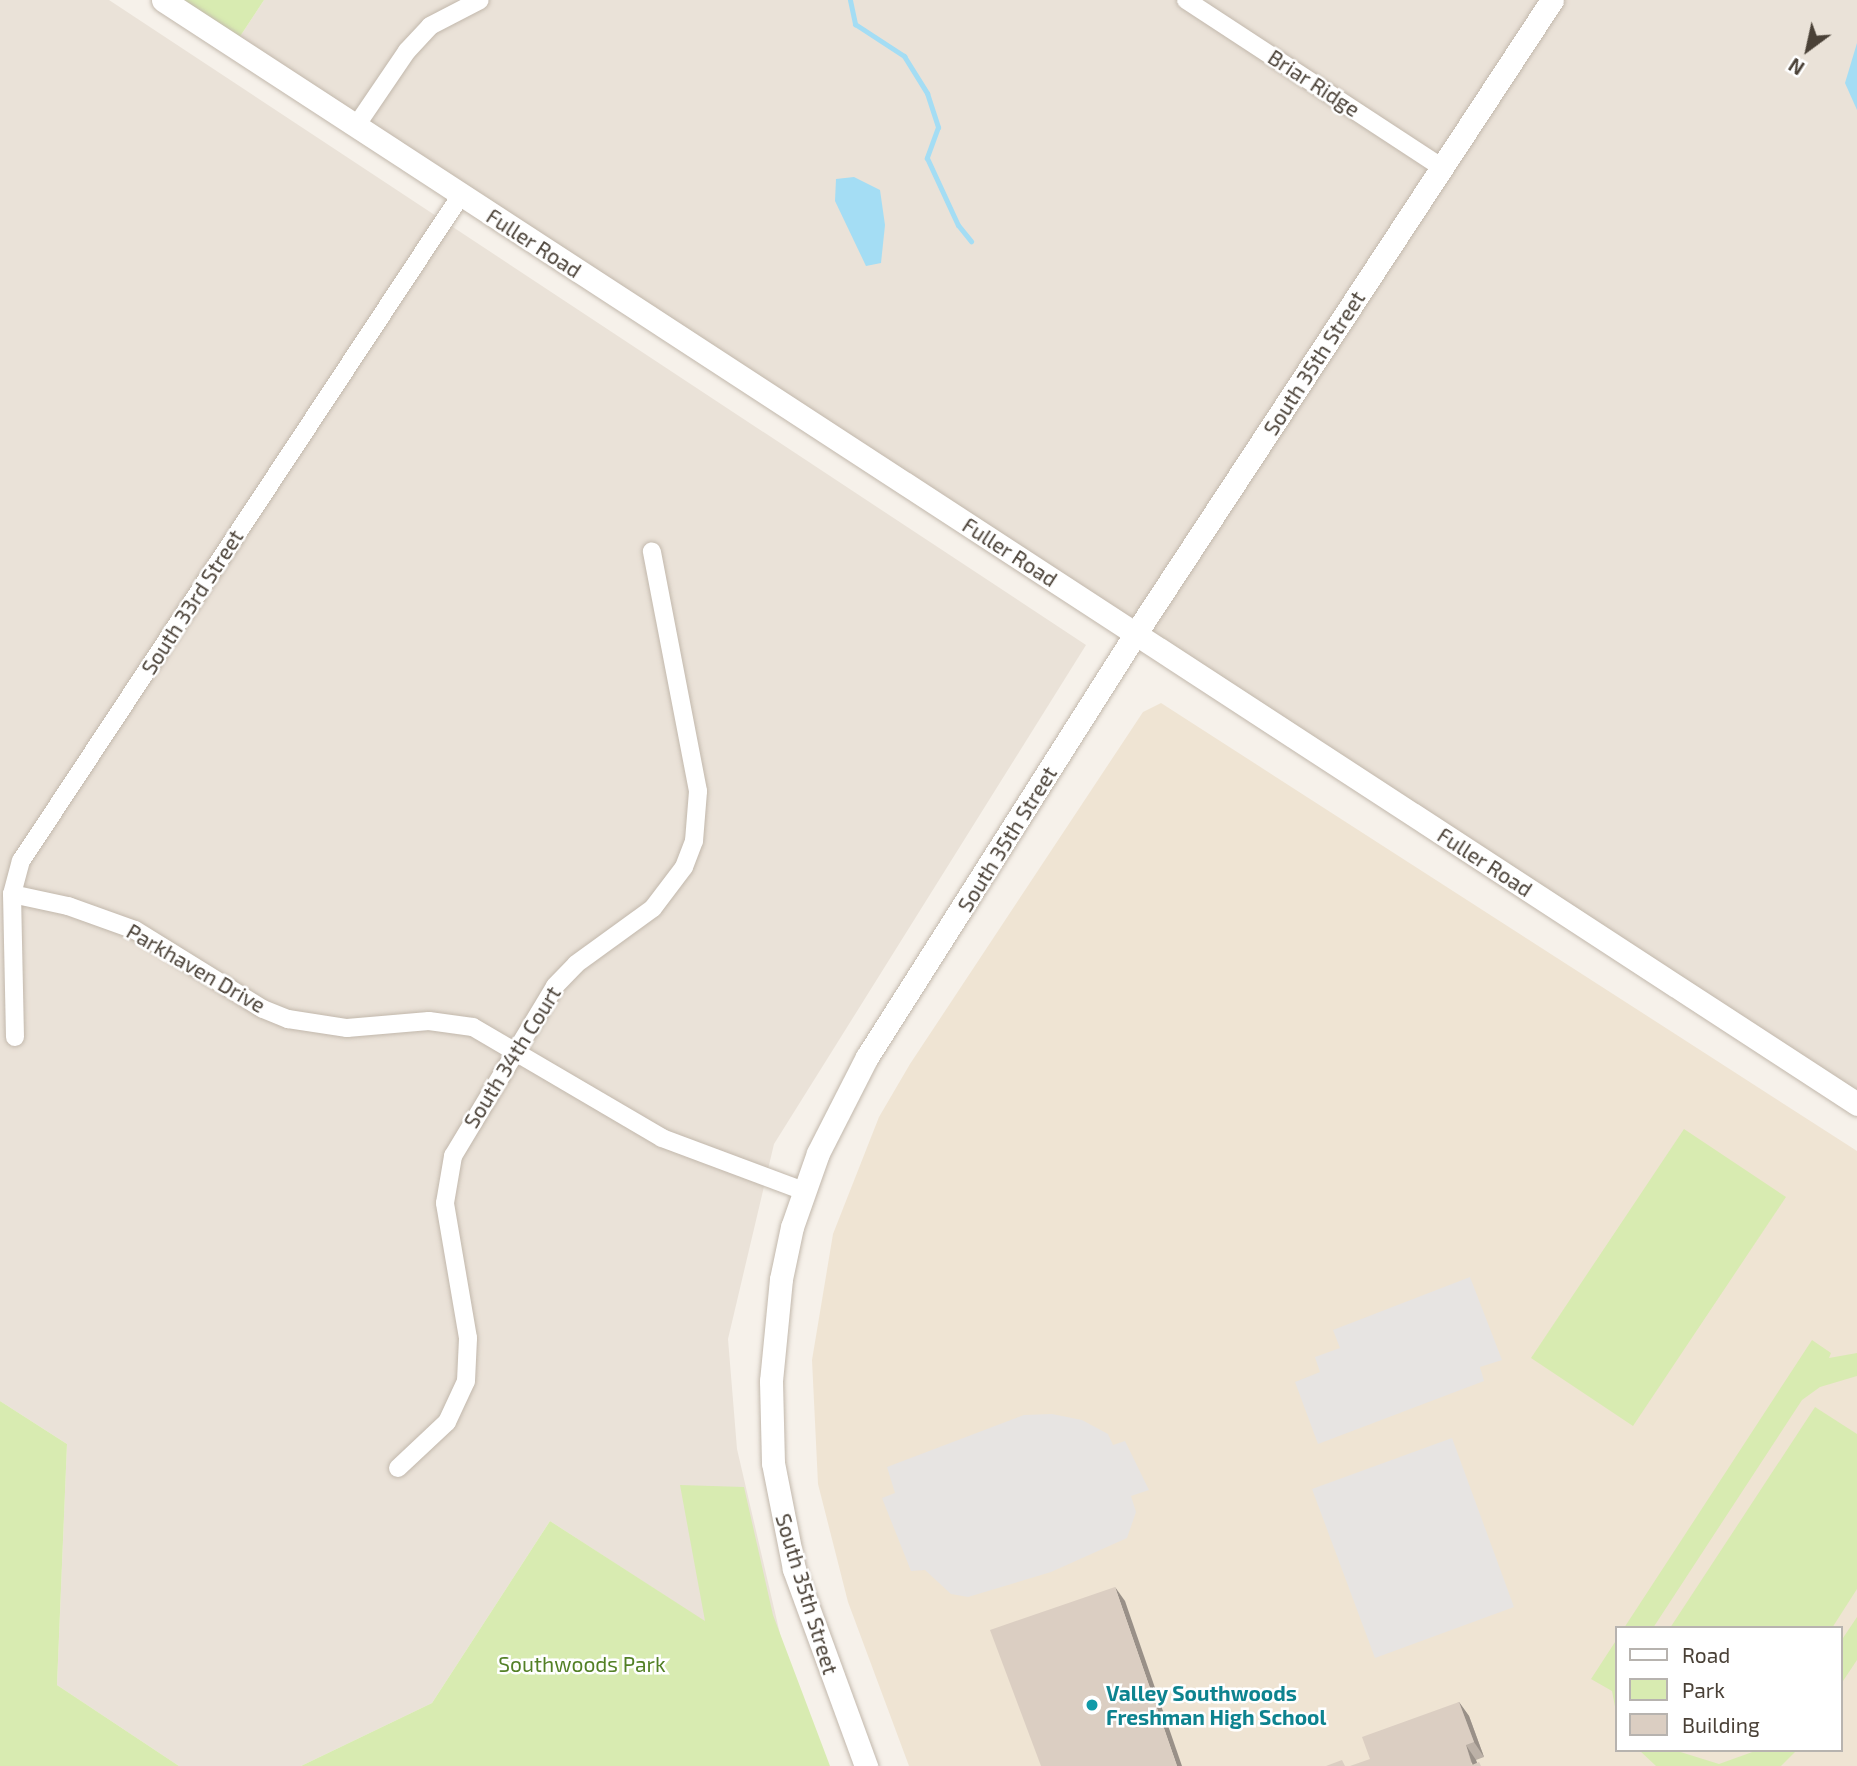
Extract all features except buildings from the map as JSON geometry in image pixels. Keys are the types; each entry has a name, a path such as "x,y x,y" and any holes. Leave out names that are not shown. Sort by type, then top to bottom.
{"street":[{"name":"Fuller Road","path":"163,0 1857,1104"},
{"path":"356,126 407,51 430,26 480,0"},
{"name":"Briar Ridge","path":"1186,0 1441,167"},
{"name":"South 35th Street","path":"866,1766 794,1569 773,1463 774,1331 781,1279 804,1191 856,1076 1136,633 1552,0"},
{"name":"South 33rd Street","path":"15,1037 12,894 21,861 461,195"},
{"name":"South 34th Court","path":"398,1468 447,1422 467,1381 468,1338 447,1224 447,1178 463,1135 555,986 576,964 653,908 670,889 694,841 698,791 652,551"},
{"name":"Parkhaven Drive","path":"12,894 68,906 135,930 263,1009 288,1019 346,1028 451,1023 473,1027 662,1138 804,1191"}],"shaded area":[{"path":"0,0 109,0 1086,645 774,1144 728,1339 737,1449 790,1677 550,1521 432,1703 301,1766 179,1766 57,1685 67,1444 0,1401"},
{"path":"264,0 1857,0 1857,1104 239,38"},
{"path":"1161,703 1857,1151 1857,1766 909,1766 848,1602 818,1484 812,1360 833,1234 879,1117 910,1064 1143,712"},
{"path":"1470,1277 1502,1360 1480,1367 1484,1381 1318,1444 1295,1382 1320,1372 1315,1357 1340,1348 1333,1330"},
{"path":"1052,1414 1082,1420 1108,1434 1113,1445 1125,1441 1149,1490 1131,1496 1136,1512 1127,1538 1051,1572 968,1597 951,1594 925,1570 911,1571 882,1498 895,1493 887,1467 1024,1415"},
{"path":"1452,1438 1514,1607 1375,1658 1312,1489"}],"green space":[{"path":"180,0 264,0 239,38"},
{"path":"1684,1129 1786,1197 1633,1426 1531,1358"},
{"path":"1812,1340 1831,1353 1829,1358 1857,1353 1857,1376 1820,1387 1802,1400 1654,1626 1625,1626"},
{"path":"0,1401 67,1444 57,1685 179,1766 0,1766"},
{"path":"1815,1407 1857,1434 1857,1589 1833,1626 1671,1626"},
{"name":"Southwoods Park","path":"680,1485 744,1487 773,1615 830,1766 301,1766 432,1703 550,1521 705,1621"},
{"path":"1857,1617 1857,1660 1843,1681 1843,1638"},
{"path":"1616,1641 1616,1712 1612,1691 1591,1679"},
{"path":"1641,1752 1680,1752 1719,1764 1752,1752 1795,1752 1781,1766 1656,1766"}],"water":[{"path":"1857,43 1857,110 1845,83"},
{"path":"854,177 880,190 885,225 881,263 866,266 835,201 836,179"}],"waterway":[{"path":"850,0 855,24 904,56 927,93 938,127 927,158 958,225 971,241"}],"place":[{"name":"Valley Southwoods Freshman High School","path":"1092,1705"}]}
